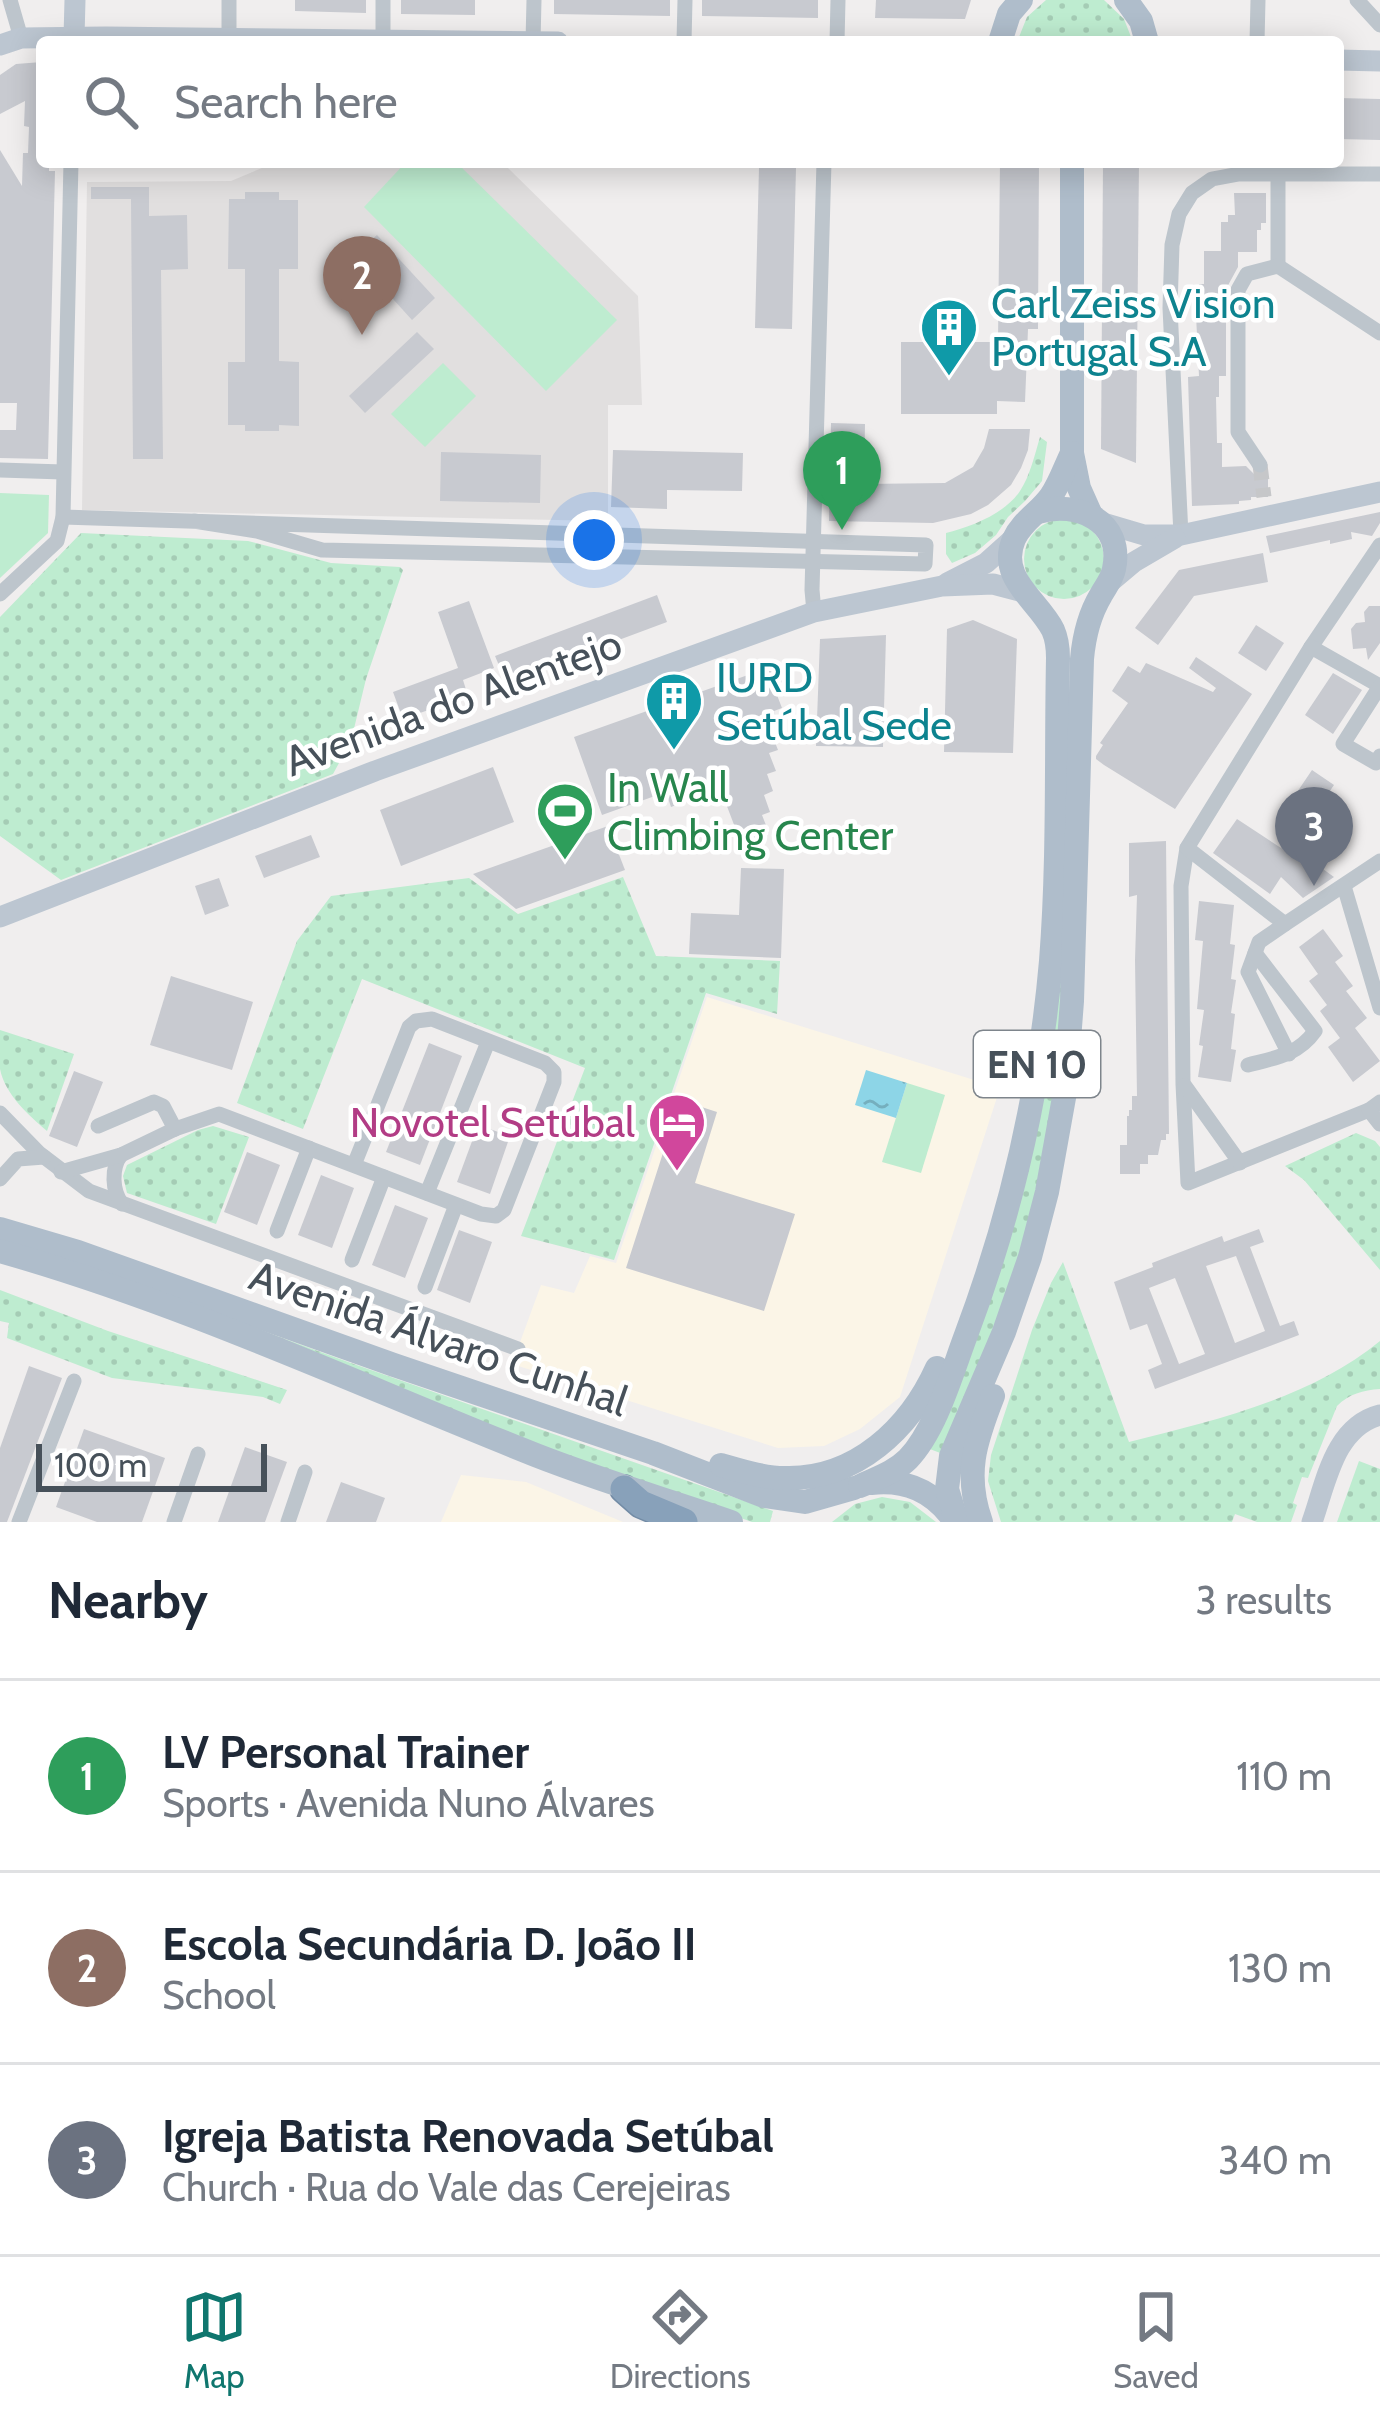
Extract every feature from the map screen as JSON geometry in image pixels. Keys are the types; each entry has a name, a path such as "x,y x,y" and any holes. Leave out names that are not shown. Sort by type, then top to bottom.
{"highway":[{"path":"624,1489 641,1504 684,1522"}],"main road":[{"path":"74,36 75,0"},
{"path":"1002,36 1021,0"},
{"path":"1126,0 1141,20 1145,36"},
{"path":"1344,61 1380,61"},
{"path":"1074,168 1072,453 1079,488 1110,536 1114,551 1114,568 1105,588"},
{"path":"1072,453 1053,494 1026,521 1011,551 1015,580 1045,608 1075,609 1090,603 1134,562 1181,535 1264,507 1380,492"},
{"path":"1038,512 1074,508 1144,535 1181,535"},
{"name":"Avenida do Alentejo","path":"942,586 986,563 1015,538"},
{"name":"Avenida do Alentejo","path":"0,917 359,777 814,612 942,586 992,584 1027,596"},
{"name":"EN 10","path":"956,1522 947,1489 951,1456 1024,1277 1047,1192 1065,1092 1082,659 1085,634 1105,588"},
{"name":"EN 10","path":"815,1522 832,1502 899,1466 924,1437 980,1297 1009,1201 1036,1070 1053,922 1058,658 1052,629 1027,596"},
{"path":"653,1453 770,1477 798,1478 844,1465 883,1444 916,1409 928,1387 1009,1201"},
{"name":"Avenida Álvaro Cunhal","path":"1,1234 78,1252 780,1500 806,1502 857,1487"},
{"name":"Avenida Álvaro Cunhal","path":"1,1234 82,1276 192,1315 528,1452 624,1489 731,1522"},
{"path":"981,1522 972,1489 974,1452 1004,1363 1024,1277"},
{"path":"1312,1522 1347,1434 1380,1415"},
{"name":"EN 10","path":"857,1487 886,1481 912,1486 936,1499 956,1522"}],"street":[{"path":"10,0 11,42"},
{"path":"229,36 230,0"},
{"path":"383,0 383,36"},
{"path":"533,0 533,36"},
{"path":"684,36 685,0"},
{"path":"837,36 838,0"},
{"path":"1257,36 1258,0"},
{"path":"1357,0 1380,25"},
{"path":"0,594 57,541 63,517 71,168"},
{"path":"814,612 824,168"},
{"path":"1181,535 1171,308 1172,244 1179,214 1192,193 1212,179 1239,174 1380,174"},
{"path":"1278,174 1278,266"},
{"path":"1260,465 1238,432 1238,290 1247,274 1278,266 1380,333"},
{"path":"0,470 63,472"},
{"path":"63,517 327,525 926,545 926,564 322,550 257,531 194,521"},
{"path":"322,550 314,537 327,525"},
{"path":"1380,545 1187,848 1181,886 1188,1183 1375,1106 1380,1124"},
{"path":"1311,647 1380,686 1343,744 1376,763 1380,756"},
{"path":"1187,848 1285,923"},
{"path":"1289,1054 1248,972 1259,942 1380,861"},
{"path":"1344,886 1380,1008"},
{"path":"1248,1065 1289,1054 1305,1045 1315,1031 1255,953"},
{"path":"61,1172 122,1155 220,1114 456,1205 493,1216 504,1210 554,1078 553,1069 432,1019 420,1019 411,1024 354,1165"},
{"path":"427,1193 488,1042"},
{"path":"1183,1084 1240,1163"},
{"path":"98,1126 156,1102 175,1129"},
{"path":"0,1113 82,1188 518,1349"},
{"path":"0,1163 10,1151 13,1129"},
{"path":"277,1231 309,1148"},
{"path":"82,1188 122,1155"},
{"path":"122,1155 115,1174 122,1204"},
{"path":"0,1180 18,1159 44,1157"},
{"path":"352,1260 384,1177"},
{"path":"425,1286 456,1205"},
{"path":"24,1520 74,1381"},
{"path":"173,1522 198,1454"},
{"path":"288,1522 305,1472"}],"shaded area":[{"path":"262,168 508,168 638,296 642,405 608,405 608,521 82,510 87,182 231,181"},
{"path":"707,997 1000,1088 900,1397 860,1429 824,1446 778,1448 512,1364 541,1285 574,1293 590,1256 616,1263"},
{"path":"461,1475 526,1482 623,1522 441,1522"}],"green space":[{"path":"1046,0 1104,0 1124,19 1131,36 1019,36 1027,17"},
{"path":"400,168 462,168 617,320 546,391 364,207"},
{"path":"443,363 476,396 425,447 391,414"},
{"path":"1040,437 1047,442 1042,481 996,535 975,553 952,563 946,554 946,533 986,518 1013,499 1027,479"},
{"path":"0,493 49,495 48,533 0,578"},
{"path":"1064,519 1092,531 1104,559 1092,587 1064,599 1036,587 1024,559 1036,531"},
{"path":"81,533 248,541 331,563 400,567 403,570 366,679 351,741 333,774 61,880 0,836 0,617"},
{"path":"623,877 656,956 780,961 777,1014 706,993 614,1260 521,1236 585,1068 362,979 303,1129 237,1103 297,941 331,896 469,878 518,914"},
{"path":"1064,944 1054,1089 1041,1174 1011,1281 943,1454 927,1448 962,1373"},
{"path":"0,1030 74,1054 47,1131 7,1087 0,1069"},
{"path":"907,1083 945,1095 921,1173 882,1162"},
{"path":"213,1126 249,1137 216,1224 127,1193 123,1176 127,1165"},
{"path":"1356,1133 1380,1147 1380,1270 1304,1180 1285,1166"},
{"path":"1063,1262 1129,1442 1292,1393 1380,1341 1380,1389 1357,1393 1337,1406 1308,1478 1302,1477 1291,1522 1257,1522 1235,1514 1232,1522 1001,1522 988,1481 991,1455 1032,1330"},
{"path":"0,1290 287,1390 280,1404 263,1397 112,1378 7,1338 9,1323 0,1321"},
{"path":"159,1293 773,1511 770,1522 752,1522 579,1461"},
{"path":"1359,1461 1380,1469 1380,1522 1337,1522"},
{"path":"882,1497 910,1502 936,1522 832,1522 855,1504"}],"water":[{"path":"866,1070 907,1083 896,1118 855,1105"}],"building":[{"path":"295,0 366,0 366,13 295,11"},
{"path":"401,0 475,0 475,15 401,14"},
{"path":"554,0 670,0 670,16 554,14"},
{"path":"702,0 818,0 818,18 702,16"},
{"path":"876,0 971,0 965,19 875,18"},
{"path":"36,62 36,168 55,171 48,459 0,458 0,430 16,430 17,403 0,403 0,150 22,186 23,153 28,153 25,101 0,114 0,75 16,64"},
{"path":"1344,98 1380,99 1380,140 1344,139"},
{"path":"759,168 796,168 792,329 755,328"},
{"path":"1000,168 1039,168 1038,329 1028,329 1025,402 997,401 997,414 901,414 901,342 998,342"},
{"path":"1103,168 1139,168 1136,463 1101,449"},
{"path":"91,187 149,187 149,216 187,215 188,269 161,270 163,459 133,459 131,199 91,199"},
{"path":"245,192 279,192 279,200 298,200 298,269 279,269 279,361 299,362 299,426 279,425 279,431 245,431 245,425 228,425 228,362 245,362 245,269 228,269 229,199 245,199"},
{"path":"1234,193 1266,193 1266,223 1257,230 1257,252 1238,252 1238,267 1226,289 1226,376 1219,376 1216,397 1217,443 1222,443 1222,467 1246,466 1256,476 1268,474 1268,497 1192,506 1188,377 1199,376 1199,284 1204,284 1204,251 1221,251 1221,222 1235,215"},
{"path":"377,235 435,298 412,320 365,268 339,269"},
{"path":"417,332 434,349 365,413 349,396"},
{"path":"831,423 865,424 864,484 945,483 973,467 989,429 1030,429 1028,450 1011,485 971,514 933,523 829,521"},
{"path":"613,450 743,453 742,491 667,490 667,509 611,507"},
{"path":"441,452 541,455 540,503 440,501"},
{"path":"1380,512 1372,536 1351,532 1352,539 1270,553 1266,536"},
{"path":"1263,553 1268,582 1194,596 1158,645 1135,628 1179,570"},
{"path":"657,595 667,622 506,682 495,656"},
{"path":"469,601 494,668 463,680 468,696 403,719 393,692 458,668 438,612"},
{"path":"1369,606 1380,606 1380,643 1368,660 1366,648 1353,649 1351,629 1365,622"},
{"path":"973,620 1017,639 1013,753 944,752 947,629"},
{"path":"1256,625 1284,643 1266,671 1238,653"},
{"path":"886,635 883,747 816,746 820,639"},
{"path":"1196,657 1252,694 1175,809 1096,756 1128,703 1112,691 1128,666 1140,673 1146,663 1213,692 1216,688 1189,668"},
{"path":"776,665 784,686 775,690 782,708 774,711 780,728 771,732 778,750 769,753 776,771 767,774 773,791 764,795 770,812 762,815 769,833 741,843 720,788 671,807 666,792 602,815 574,737"},
{"path":"1333,673 1362,690 1333,734 1305,715"},
{"path":"493,767 514,822 401,866 380,810"},
{"path":"1312,770 1334,785 1316,811 1339,826 1330,840 1285,810"},
{"path":"1237,819 1313,869 1316,864 1334,877 1303,898 1281,877 1270,894 1213,853"},
{"name":"In Wall Climbing Center","path":"608,826 625,870 516,909 473,874"},
{"path":"311,835 320,857 264,878 255,856"},
{"path":"1166,841 1169,1134 1161,1140 1158,1155 1148,1155 1148,1164 1140,1164 1140,1174 1120,1174 1120,1145 1127,1145 1127,1116 1132,1096 1137,1096 1137,895 1129,897 1129,843"},
{"path":"741,868 784,869 781,958 689,954 691,913 739,915"},
{"path":"219,878 229,906 205,915 195,886"},
{"path":"1199,901 1234,905 1231,1049 1236,1050 1231,1082 1198,1077 1204,1010 1197,1009 1203,941 1195,940"},
{"path":"1323,929 1343,956 1335,962 1353,986 1346,991 1367,1018 1355,1028 1380,1061 1353,1082 1328,1047 1340,1038 1320,1011 1327,1005 1309,981 1318,974 1299,947"},
{"path":"171,976 253,1002 232,1070 150,1045"},
{"path":"429,1043 462,1056 420,1165 386,1152"},
{"path":"74,1071 103,1082 77,1147 49,1136"},
{"path":"680,1100 717,1112 695,1183 795,1214 764,1311 626,1268"},
{"path":"478,1125 510,1136 490,1194 457,1182"},
{"path":"247,1152 280,1165 257,1225 224,1212"},
{"path":"321,1175 354,1188 332,1248 298,1235"},
{"path":"395,1205 428,1218 405,1278 372,1265"},
{"path":"1259,1229 1264,1242 1250,1247 1280,1326 1294,1321 1299,1335 1155,1389 1148,1370 1162,1364 1147,1324 1130,1330 1114,1282 1222,1236 1224,1242","holes":["1236,1256 1265,1331 1235,1343 1206,1266","1175,1278 1205,1354 1179,1364 1149,1288"]},
{"path":"459,1230 492,1242 470,1303 437,1290"},
{"path":"29,1366 62,1378 7,1522 0,1522 0,1448"},
{"path":"84,1429 165,1458 142,1522 97,1522 56,1507"},
{"path":"245,1447 287,1462 265,1522 218,1522"},
{"path":"341,1482 385,1498 376,1522 326,1522"}],"tunnel":[{"path":"1260,465 1264,497"}],"place":[{"name":"Escola Secundária D. João II","path":"362,335"},
{"name":"Carl Zeiss Vision Portugal S.A","path":"949,378"},
{"name":"LV Personal Trainer","path":"842,530"},
{"name":"IURD Setúbal Sede","path":"674,752"},
{"name":"In Wall Climbing Center","path":"565,862"},
{"name":"Igreja Batista Renovada Setúbal","path":"1314,886"},
{"name":"Novotel Setúbal","path":"677,1173"}]}
